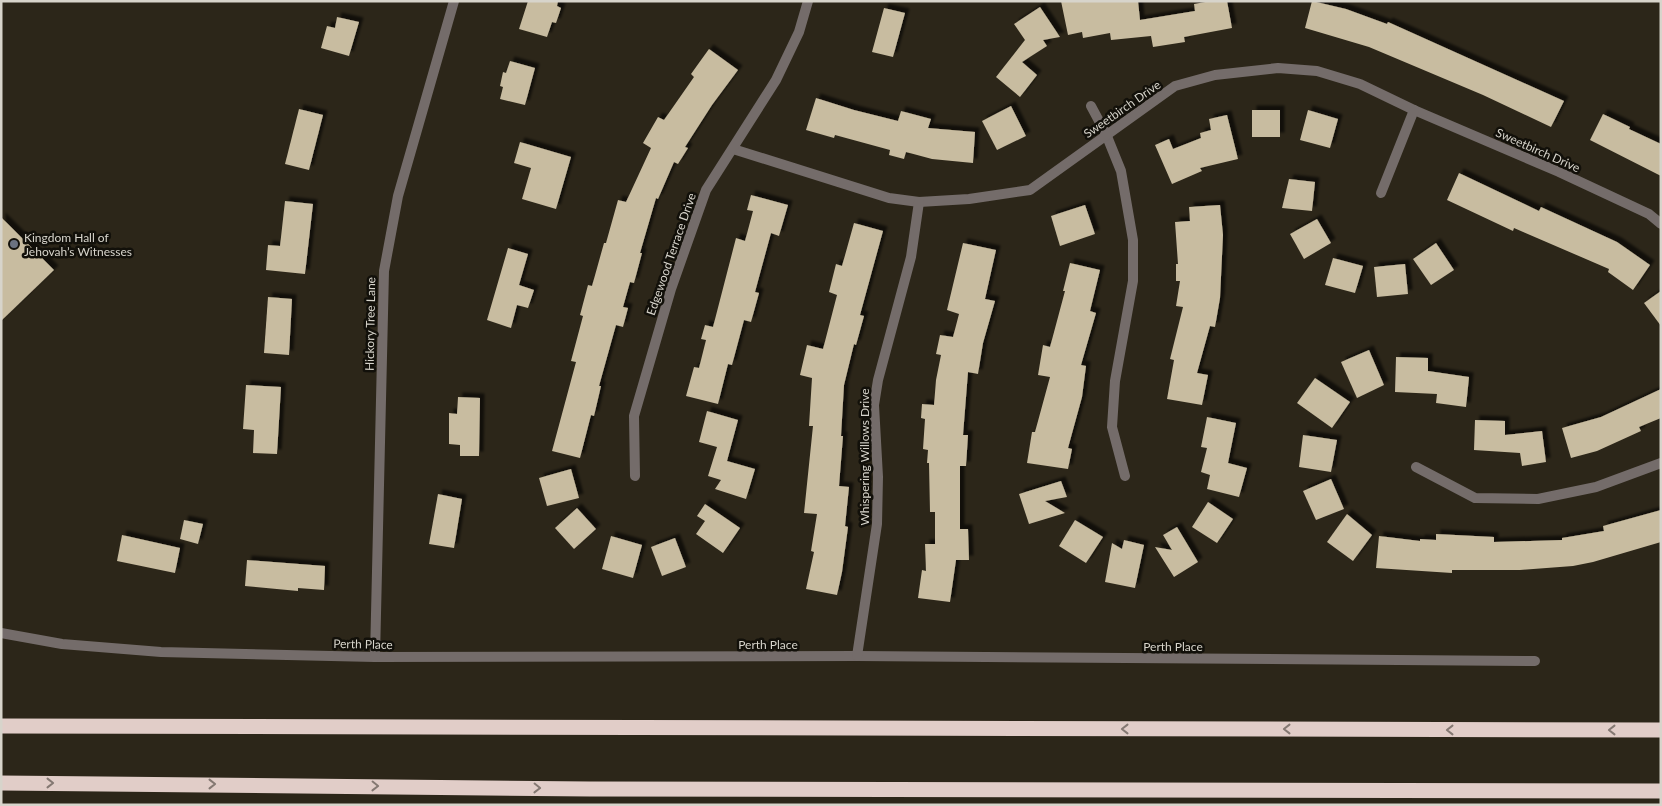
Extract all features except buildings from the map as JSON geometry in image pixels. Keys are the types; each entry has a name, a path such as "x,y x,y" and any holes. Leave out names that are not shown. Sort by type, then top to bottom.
{"highway":[{"path":"1,726 1661,730"},
{"path":"1,783 628,789 1661,792"}],"street":[{"name":"Hickory Tree Lane","path":"375,657 384,271 398,196 454,1"},
{"name":"Edgewood Terrace Drive","path":"635,476 634,416 671,289 706,190 776,80 799,32 808,1"},
{"name":"Sweetbirch Drive","path":"733,149 890,198 919,202 969,199 1030,190 1175,86 1215,75 1278,68 1316,72 1360,84 1414,110 1559,172 1649,214 1661,224"},
{"path":"1090,106 1106,134 1121,171 1133,240 1133,281 1115,381 1112,427 1126,476"},
{"path":"1381,192 1414,110"},
{"name":"Whispering Willows Drive","path":"857,656 877,524 878,477 874,405 878,380 910,257 919,202"},
{"path":"1416,467 1475,498 1538,499 1596,487 1661,463"},
{"name":"Perth Place","path":"1,633 62,644 160,652 375,657 857,656 1535,661"}],"place":[{"name":"Kingdom Hall of Jehovah’s Witnesses","path":"14,244"}]}
